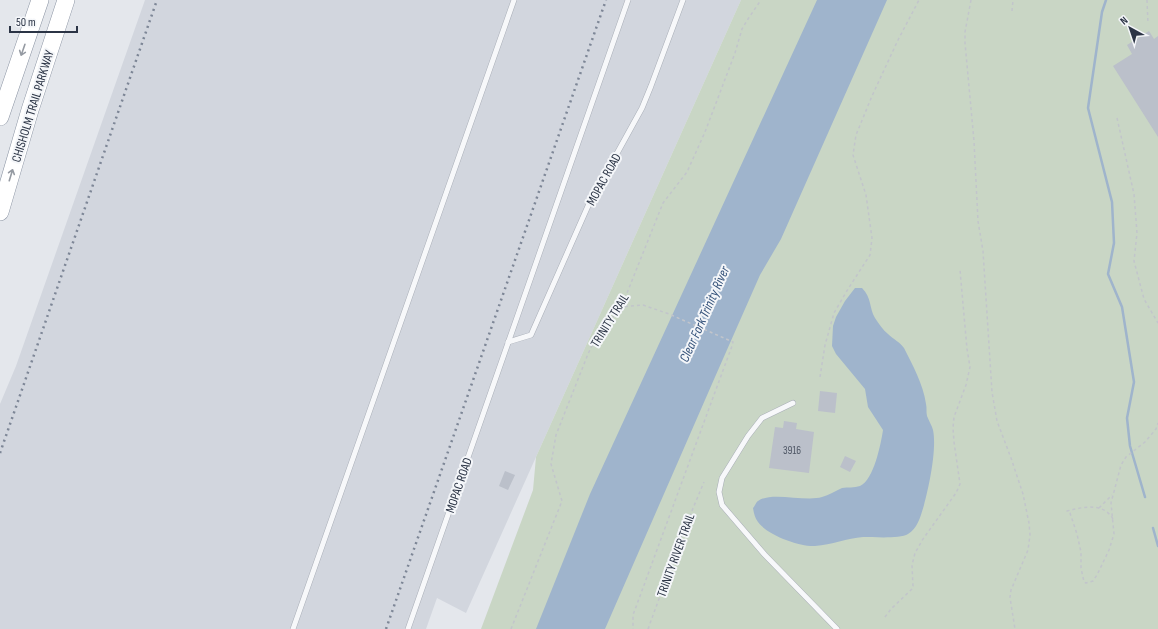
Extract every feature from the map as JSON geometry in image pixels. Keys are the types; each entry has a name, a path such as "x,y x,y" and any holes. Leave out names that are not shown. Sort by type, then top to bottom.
{"highway":[{"name":"CHISHOLM TRAIL PARKWAY","path":"0,117 40,0"},
{"name":"CHISHOLM TRAIL PARKWAY","path":"0,212 30,110 66,0"}],"lane":[{"path":"293,629 514,0"},
{"name":"MOPAC ROAD","path":"408,629 628,0"},
{"name":"MOPAC ROAD","path":"508,342 531,335 588,206 642,108 683,0"},
{"path":"793,403 762,418 748,436 722,478 719,492 722,505 765,555 838,629"}],"path":[{"name":"TRINITY TRAIL","path":"511,629 562,501 551,464 556,435 596,337 613,317 625,298 664,203 687,172 708,125 735,53 742,29 761,0"},
{"path":"820,377 825,345 834,313 870,255 872,238 866,195 853,155 856,135 898,40 919,0"},
{"path":"972,0 965,32 965,44 974,141 978,221 983,251 992,392 997,421 1023,494 1030,535 1028,550 1011,590 1011,604 1015,629"},
{"path":"1012,11 1014,0"},
{"path":"1147,0 1148,24"},
{"path":"1117,118 1134,194 1137,233 1134,261 1144,299 1158,323"},
{"path":"885,617 891,609 912,589 912,565 915,553 923,539 954,497 960,484 953,428 954,417 966,385 970,368 960,270"},
{"path":"619,308 642,305 669,314 733,342 633,615 633,629"},
{"path":"1113,519 1108,512 1099,508 1067,511 1070,513 1077,534 1081,552 1082,576 1086,584 1093,581 1097,575 1109,550 1114,534 1113,519 1111,503 1121,464 1126,457 1145,442 1156,429 1158,423"},
{"name":"TRINITY RIVER TRAIL","path":"648,629 686,525 704,482"},
{"path":"1099,508 1114,493"}],"shaded area":[{"path":"145,0 741,0 466,613 437,598 426,629 0,629 0,404 16,366"}],"green space":[{"path":"741,0 1158,0 1158,629 481,629 533,490 536,457"}],"water":[{"name":"Clear Fork Trinity River","path":"817,0 887,0 781,239 760,275 605,629 536,629 590,494"},
{"path":"855,288 862,288 869,299 875,318 884,331 904,348 920,382 925,397 927,416 933,428 934,447 932,468 919,521 908,534 893,537 863,537 809,546 776,536 762,527 755,517 753,508 758,501 764,498 815,498 825,496 842,488 860,486 869,477 873,469 881,443 883,430 868,407 865,389 836,354 832,346 833,326 836,317 845,301"}],"building":[{"path":"1149,31 1154,39 1158,36 1158,137 1113,66 1132,54 1127,45"},
{"path":"820,391 837,393 835,413 818,411"},
{"path":"784,421 797,423 796,429 814,432 809,473 769,468 775,427 783,428"},
{"path":"845,456 856,461 850,472 840,467"},
{"path":"505,471 515,475 508,490 499,486"}],"waterway":[{"path":"1106,0 1102,12 1088,108 1112,202 1114,243 1108,274 1122,307 1134,382 1127,418 1130,446 1145,497"},
{"path":"1153,528 1158,546"}],"railway":[{"path":"0,453 157,0"},
{"path":"386,629 606,0"}]}
